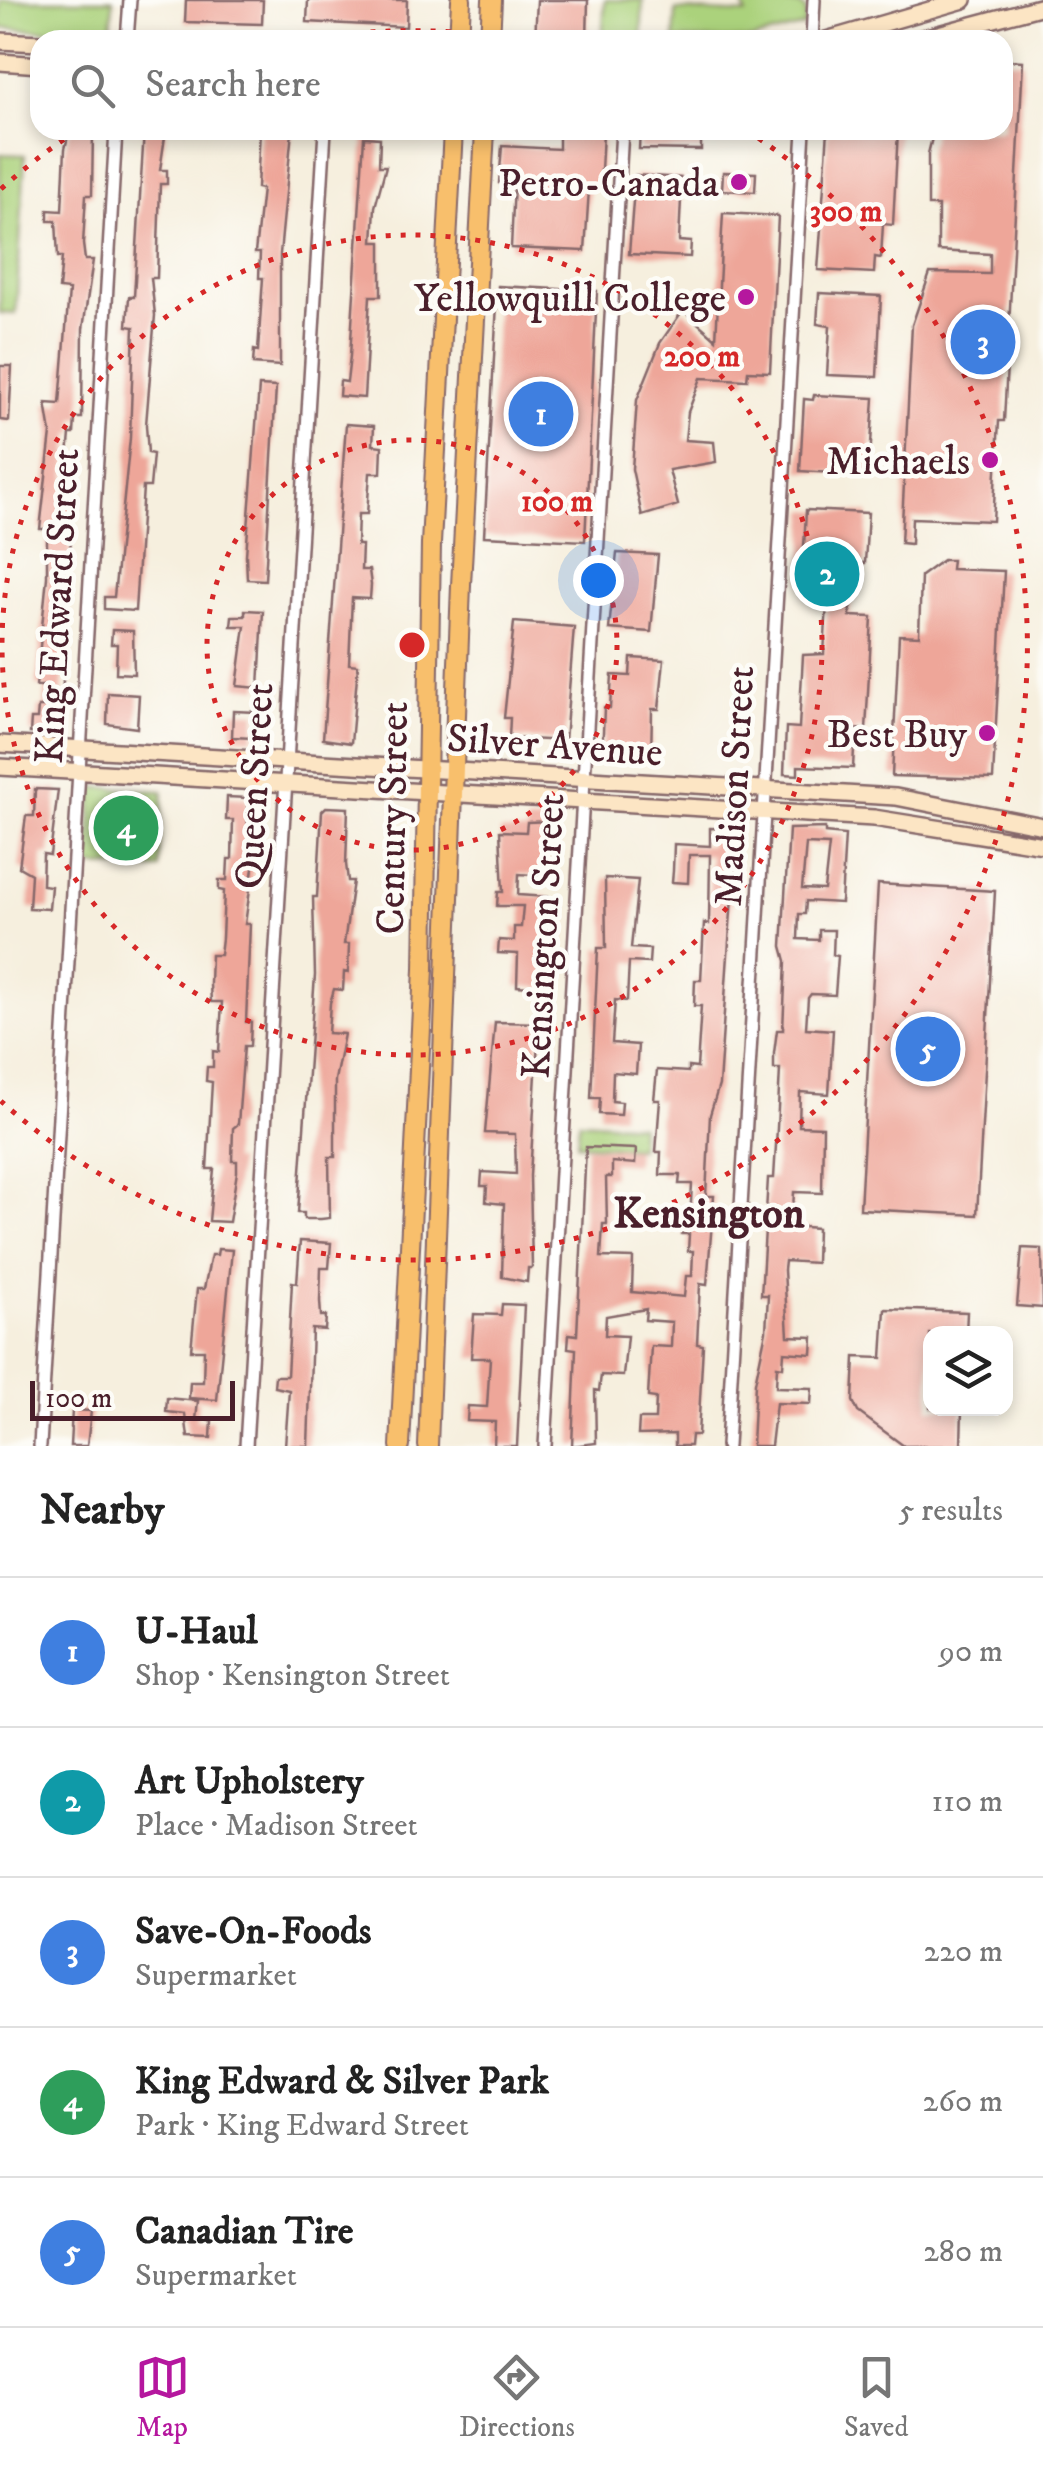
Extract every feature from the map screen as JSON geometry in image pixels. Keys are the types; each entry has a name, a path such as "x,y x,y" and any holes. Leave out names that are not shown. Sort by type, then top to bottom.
{"main road":[{"path":"460,30 461,0"},
{"path":"490,30 492,0"},
{"name":"Century Street","path":"400,1446 420,1061 435,453 452,140"},
{"name":"Century Street","path":"428,1446 462,566 484,140"}],"street":[{"path":"128,30 130,0"},
{"path":"812,30 814,0"},
{"path":"860,30 964,0"},
{"path":"953,30 1043,6"},
{"path":"0,41 30,42"},
{"path":"0,62 30,64"},
{"name":"King Edward Street","path":"40,1446 115,140"},
{"name":"Queen Street","path":"246,1446 324,140"},
{"name":"Kensington Street","path":"545,1446 621,140"},
{"name":"Madison Street","path":"727,1446 803,140"},
{"name":"Silver Avenue","path":"0,744 896,797 1043,826"},
{"name":"Silver Avenue","path":"0,767 918,822 1037,846"}],"green space":[{"path":"0,0 113,0 111,30 0,28"},
{"path":"605,0 643,0 642,30 603,30"},
{"path":"742,2 801,5 806,10 805,26 790,30 675,30 676,10 746,14"},
{"path":"0,154 25,155 16,314 0,313"},
{"path":"93,787 163,791 159,869 88,866"},
{"path":"579,1121 640,1125 639,1148 577,1144"}],"building":[{"path":"186,0 263,0 262,24 185,22"},
{"path":"308,0 407,0 406,27 307,22"},
{"path":"537,0 588,0 587,30 536,30"},
{"path":"1013,60 1023,61 1004,421 999,421 993,521 912,518 911,544 901,543 912,325 930,273 990,274 990,254 938,251 938,206 928,206 932,140 1013,140"},
{"path":"67,140 93,140 92,195 86,195 83,244 85,260 93,260 83,329 82,418 75,418 74,434 70,434 64,501 73,501 60,734 30,733 31,719 37,719 38,707 44,707 46,686 36,686 47,577 47,529 40,529 51,433 46,403 60,404 69,290 59,289 62,257 58,257 56,221 48,221 48,210 62,211"},
{"path":"143,140 164,140 160,170 167,170 167,184 160,184 157,278 151,278 155,315 146,425 148,453 153,454 150,487 143,487 135,611 104,609 104,597 114,597 130,438 134,327 127,326 129,297 134,297"},
{"path":"259,140 291,140 280,254 280,366 253,364 254,350 258,351 263,278 259,278 260,253 255,253 262,189 257,188"},
{"path":"364,140 380,140 379,166 386,166 375,207 373,242 381,242 381,296 370,296 364,398 339,396 340,381 347,382"},
{"path":"559,140 603,140 600,189 589,189 585,251 511,248 514,184 499,183 502,146 559,149"},
{"path":"639,140 701,140 701,150 639,149"},
{"path":"827,140 897,140 893,225 883,224 881,258 875,257 874,273 818,270"},
{"name":"Petro-Canada","path":"723,172 756,173 755,192 722,190"},
{"path":"635,175 682,178 679,241 691,242 690,257 629,254"},
{"path":"723,213 778,216 770,372 748,371 747,380 701,378 688,412 685,440 714,442 716,462 669,470 678,505 642,516 632,469 637,400 660,343 683,310 716,339"},
{"path":"498,286 597,291 585,541 484,536"},
{"path":"819,293 881,296 877,377 827,375 830,326 817,324"},
{"path":"0,366 12,366 9,421 0,420"},
{"path":"259,386 276,387 265,580 247,579 246,555"},
{"path":"814,395 874,398 869,475 800,471 804,399 813,400"},
{"path":"346,424 374,426 373,445 382,446 381,473 370,473 367,514 358,514 361,570 369,570 371,585 370,599 352,598 349,664 358,665 351,743 323,739"},
{"path":"806,510 868,513 865,563 853,563 850,616 872,617 866,730 855,729 853,768 798,766 798,775 784,774 786,727 799,728 803,655 824,654 828,586 802,585"},
{"path":"617,553 658,555 651,632 609,629"},
{"path":"943,560 952,560 951,569 1004,571 993,779 892,776 899,635 919,636 921,576"},
{"path":"245,610 263,611 259,688 237,686 245,626 231,626 232,616 245,616"},
{"path":"514,622 574,627 565,741 509,738 510,718 504,718"},
{"path":"112,630 133,631 134,674 116,673 117,644 111,644"},
{"path":"631,658 664,660 659,709 652,709 651,761 602,757 604,708 610,708 612,675 630,676"},
{"path":"108,693 139,695 137,728 107,724"},
{"path":"233,711 257,712 253,738 232,737"},
{"path":"35,789 58,790 50,855 43,854 42,885 51,886 49,909 29,908 31,874 19,867 26,816 34,816"},
{"path":"227,797 247,798 249,860 254,861 245,924 250,924 246,1022 251,1022 250,1046 244,1046 238,1124 233,1128 232,1161 237,1161 237,1172 229,1222 209,1221 214,1169 207,1169 212,1082 206,1081 207,1067 213,1067 213,1051 219,1052 222,1002 211,1002 210,984 211,955 220,955 222,938 224,891 219,890 219,880 227,880 228,859 232,859 233,820 226,820"},
{"path":"326,807 348,808 346,864 348,881 353,881 344,944 349,944 348,973 344,972 343,990 334,989 330,1003 328,1033 344,1034 335,1080 335,1157 329,1157 330,1218 304,1219 304,1213 298,1213 315,975 313,897 317,897 322,811"},
{"path":"552,821 552,834 545,833 549,876 519,874 518,895 548,897 544,988 517,986 518,954 498,953 499,940 514,941 514,927 521,927 523,906 497,906 498,892 503,892 500,831 526,832 527,822"},
{"path":"710,828 735,829 719,1085 710,1115 706,1196 714,1196 707,1285 700,1284 697,1344 703,1345 698,1435 691,1435 690,1446 675,1446 675,1434 638,1435 639,1419 655,1419 656,1398 648,1397 651,1346 671,1347 672,1322 645,1320 646,1309 606,1316 605,1335 627,1336 623,1376 601,1375 599,1391 595,1390 596,1443 572,1446 576,1349 568,1348 569,1334 577,1335 586,1147 636,1149 635,1164 612,1162 612,1177 606,1177 607,1224 603,1224 601,1257 633,1258 632,1292 684,1297 686,1276 692,1276 689,1234 682,1234 683,1220 690,1221 692,1184 679,1184 680,1175 660,1175 661,1152 656,1152 660,1100 654,1100 657,1070 688,1072 688,1067 697,1068 701,1006 694,1006 695,980 701,980 704,923 709,924 710,855 689,855 688,883 672,882 674,844 710,846"},
{"path":"825,828 825,833 845,835 841,903 806,901 805,914 799,914 798,939 819,940 819,930 834,930 833,955 838,956 835,995 811,994 806,1028 833,1030 829,1094 800,1092 799,1126 823,1127 822,1193 794,1192 792,1226 817,1228 816,1263 785,1261 784,1270 788,1336 813,1337 812,1354 784,1352 783,1367 777,1366 776,1387 812,1388 811,1404 776,1403 771,1446 752,1446 755,1383 766,1331 768,1295 761,1295 768,1178 774,1178 777,1128 780,1069 774,1069 774,1053 777,1030 783,1030 786,961 782,946 789,829","holes":["806,844 829,845 824,890 802,889"]},
{"path":"605,878 638,880 631,948 650,949 649,963 629,962 627,1001 615,1000 612,1043 638,1045 636,1074 613,1072 612,1101 622,1102 621,1115 599,1114 600,1098 591,1098 598,948 606,948"},
{"path":"878,884 995,891 977,1215 860,1209"},
{"path":"495,1022 539,1023 530,1176 532,1268 528,1268 527,1282 502,1277 504,1204 486,1202 487,1186 481,1186 482,1172 516,1174 515,1134 485,1133"},
{"path":"300,1241 331,1243 329,1268 321,1268 320,1301 321,1316 326,1316 325,1330 312,1329 308,1446 285,1446 289,1390 274,1387 275,1376 287,1376 292,1282 297,1283"},
{"path":"1022,1248 1042,1249 1043,1308 1017,1306"},
{"path":"218,1249 232,1250 217,1400 189,1398 190,1382 203,1382 204,1350 191,1350 197,1289 204,1289 211,1255 217,1255"},
{"path":"502,1304 524,1305 517,1446 494,1446 495,1422 467,1421 468,1406 487,1407 490,1358 471,1358 474,1314 501,1315"},
{"path":"885,1309 967,1312 966,1326 923,1326 923,1416 962,1416 961,1446 904,1446 858,1412 853,1401 855,1357 882,1358"},
{"path":"167,1398 198,1401 196,1420 212,1420 211,1438 188,1437 185,1414 166,1412"},
{"path":"72,1410 91,1411 87,1446 70,1446"}],"place":[{"name":"Petro-Canada","path":"739,182"},
{"name":"Yellowquill College","path":"746,297"},
{"name":"Save-On-Foods","path":"983,342"},
{"name":"U-Haul","path":"541,414"},
{"name":"Michaels","path":"990,460"},
{"name":"Art Upholstery","path":"827,574"},
{"name":"Best Buy","path":"987,733"},
{"name":"King Edward & Silver Park","path":"126,828"},
{"name":"Canadian Tire","path":"928,1049"}],"district":[{"name":"Kensington","path":"709,1212"}]}
